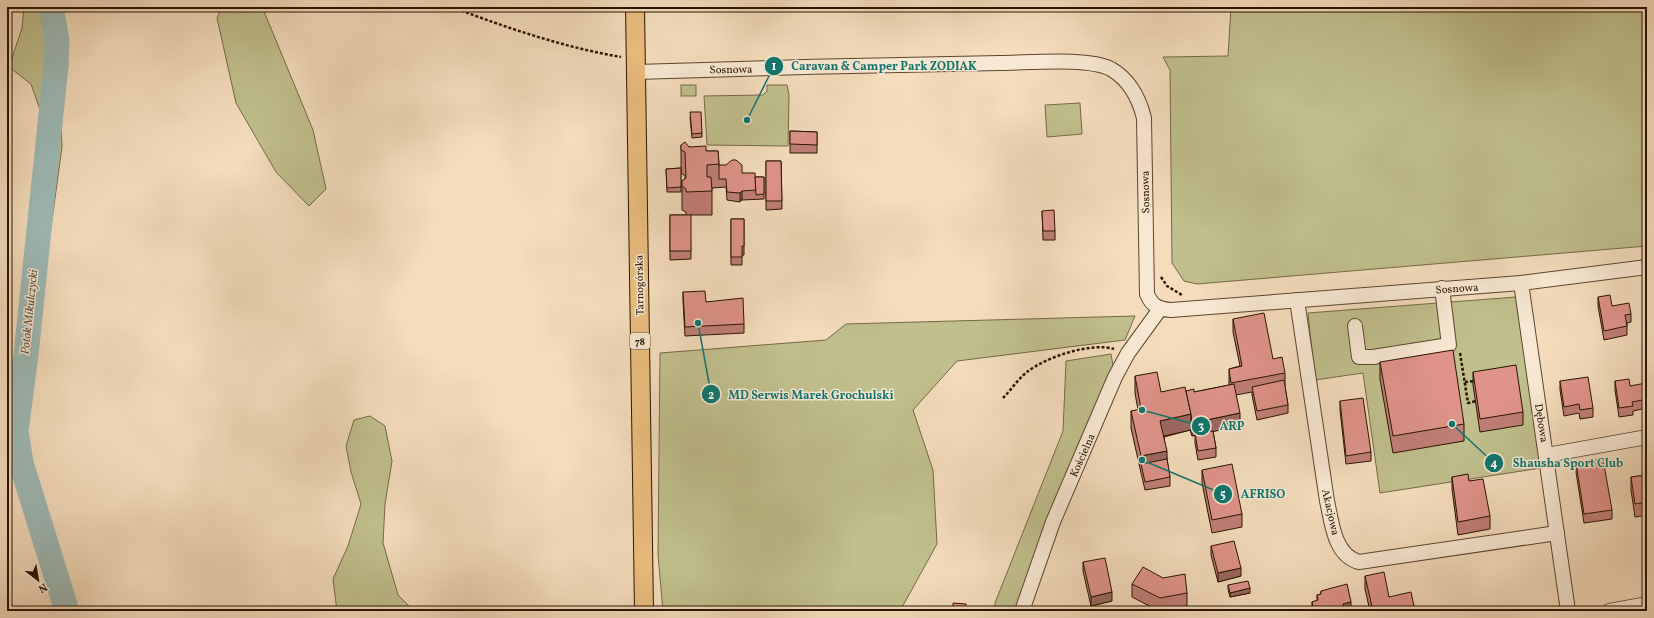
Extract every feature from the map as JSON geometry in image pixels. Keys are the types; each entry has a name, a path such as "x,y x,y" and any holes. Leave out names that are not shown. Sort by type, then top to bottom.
{"main road":[{"name":"Tarnogórska","path":"635,7 644,611"}],"street":[{"name":"Sosnowa","path":"636,66 1088,63 1111,69 1128,84 1139,98 1144,118 1147,294 1150,302 1160,309 1171,310 1521,283 1647,267"},
{"name":"Dębowa","path":"1521,283 1547,455 1568,611"},
{"path":"1354,326 1359,357 1373,357 1449,345 1442,288"},
{"name":"Akacjowa","path":"1297,300 1327,501 1335,533 1344,553 1352,560 1359,562 1557,533"},
{"name":"Kościelna","path":"1022,611 1053,522 1115,377 1128,353 1160,309"},
{"path":"1547,455 1647,437"},
{"path":"1609,611 1647,604"}],"path":[{"path":"452,7 494,23 578,50 636,66"},
{"path":"1159,271 1167,286 1181,295 1187,295"},
{"path":"1449,345 1459,344 1468,403 1476,401"},
{"path":"1003,398 1027,372 1050,360 1071,352 1105,346 1128,353"},
{"path":"1465,382 1478,380"}],"shaded area":[{"path":"24,7 61,7 64,18 68,65 60,96 62,147 24,424 40,498 75,611 56,611 13,474 7,441 14,367 43,118 31,84 9,67 22,28"},
{"path":"222,7 262,7 263,9 313,130 326,189 309,206 276,172 236,103 217,18"},
{"path":"1231,7 1647,7 1647,246 1197,284 1184,281 1172,263 1170,70 1163,57 1228,56"},
{"path":"681,85 696,85 696,96 681,96"},
{"path":"767,85 787,85 789,95 788,146 707,145 704,96 763,95 767,91"},
{"path":"1080,103 1082,134 1047,137 1045,105"},
{"path":"1516,297 1541,468 1380,493 1363,373 1315,380 1308,313"},
{"path":"1135,316 1125,340 957,361 913,410 933,470 937,544 900,611 663,611 658,555 660,353 826,340 846,324"},
{"path":"1111,354 1115,377 1022,611 994,611 995,603 1063,431 1066,361"},
{"path":"370,416 385,426 392,461 385,504 383,543 398,595 414,611 337,611 333,579 348,546 361,504 351,472 346,446 354,420"}],"building":[{"path":"690,112 701,112 702,133 692,134"},
{"path":"790,131 817,132 817,145 790,144"},
{"path":"685,142 689,147 706,146 706,151 718,151 719,164 707,165 707,177 711,177 712,191 686,192 686,189 682,186 682,181 686,178 685,152 681,150 681,145"},
{"path":"732,160 736,160 742,165 742,173 755,173 756,190 742,191 740,193 727,192 726,179 719,179 719,165 726,165"},
{"path":"766,161 781,161 782,201 766,201"},
{"path":"681,168 681,187 667,188 666,169"},
{"path":"755,177 764,177 764,194 756,195"},
{"path":"1054,210 1055,231 1043,231 1042,211"},
{"path":"670,215 691,215 691,251 670,251"},
{"path":"731,219 744,219 744,246 742,246 742,257 731,257"},
{"path":"705,291 706,302 743,298 744,324 685,327 683,292"},
{"path":"1610,295 1612,306 1629,303 1631,314 1625,315 1627,326 1604,331 1598,297"},
{"path":"1264,313 1273,359 1282,357 1285,373 1231,383 1229,369 1242,366 1233,319"},
{"path":"1453,350 1464,424 1393,436 1380,362"},
{"path":"1516,365 1523,412 1480,419 1473,372"},
{"path":"1157,372 1161,392 1185,387 1191,414 1160,421 1167,451 1141,456 1131,411 1141,409 1135,376"},
{"path":"1588,377 1593,408 1580,410 1579,404 1564,407 1560,381"},
{"path":"1629,379 1630,386 1646,383 1647,399 1632,402 1633,406 1619,408 1615,381"},
{"path":"1284,380 1288,405 1257,411 1252,387"},
{"path":"1234,384 1240,413 1192,423 1186,391 1194,389 1194,392"},
{"path":"1363,398 1371,452 1346,456 1340,401"},
{"path":"1213,431 1216,448 1198,451 1195,434"},
{"path":"1167,459 1170,477 1145,482 1141,464"},
{"path":"1603,459 1612,510 1584,514 1576,463"},
{"path":"1232,464 1242,514 1212,520 1202,470"},
{"path":"1468,474 1469,481 1483,479 1490,516 1458,522 1452,477"},
{"path":"1647,475 1647,502 1635,504 1631,477"},
{"path":"1234,541 1241,568 1218,573 1211,546"},
{"path":"1105,558 1112,592 1091,597 1083,562"},
{"path":"1143,567 1163,578 1185,574 1187,593 1160,598 1132,584"},
{"path":"1384,572 1389,597 1411,592 1415,611 1373,611 1365,576"},
{"path":"1248,581 1250,588 1230,593 1228,585"},
{"path":"1347,584 1351,602 1343,604 1344,608 1330,611 1314,611 1312,602 1318,600 1317,595 1321,594 1321,591"},
{"path":"953,603 966,604 966,609 983,611 953,611"}],"waterway":[{"name":"Potok Mikulczycki","path":"51,7 57,40 56,66 26,355 16,431 21,463 67,611"}],"place":[{"name":"Caravan & Camper Park ZODIAK","path":"747,120"},
{"name":"MD Serwis Marek Grochulski","path":"698,323"},
{"name":"ARP","path":"1142,410"},
{"name":"Shausha Sport Club","path":"1452,424"},
{"name":"AFRISO","path":"1142,460"}]}
